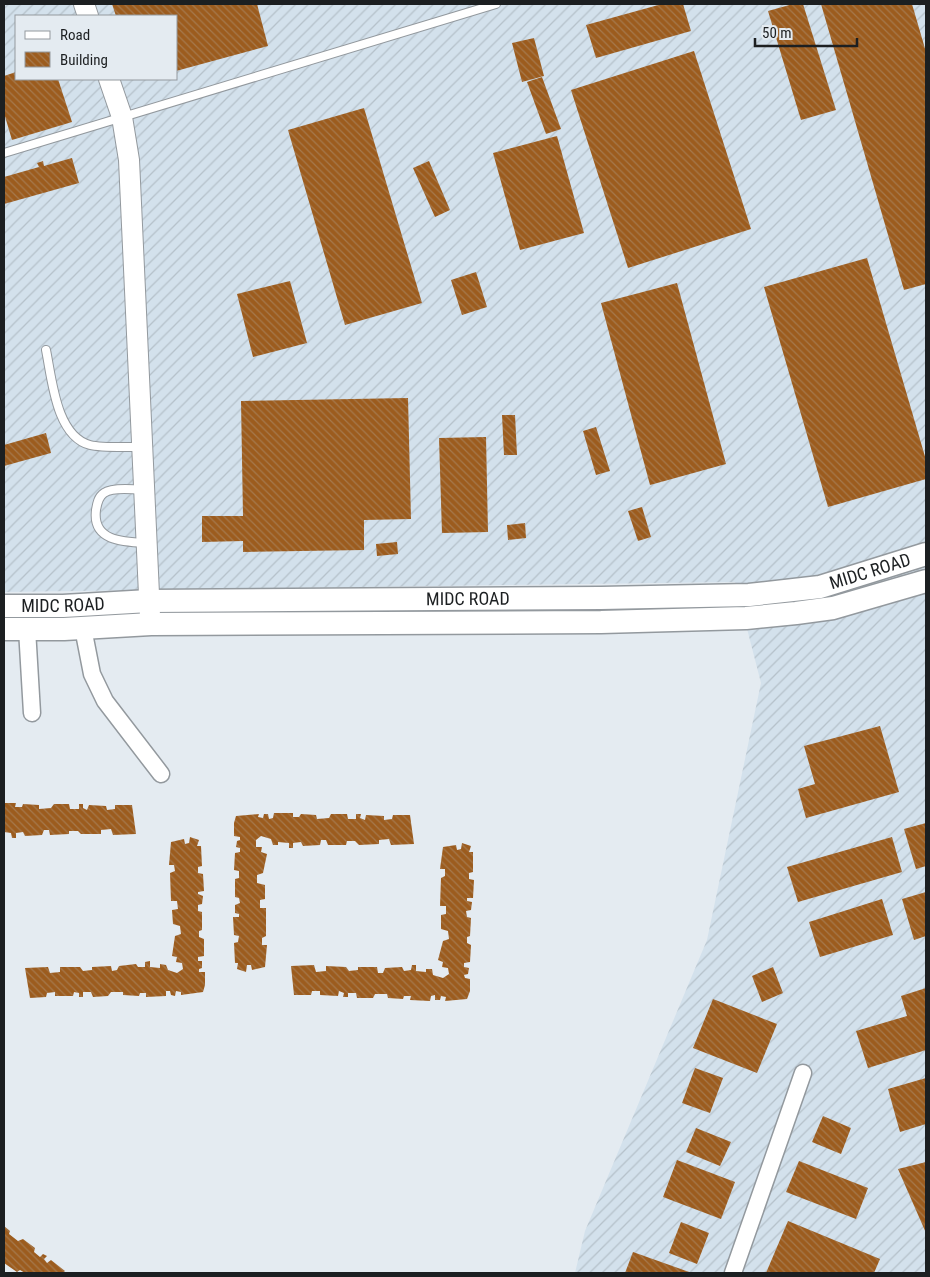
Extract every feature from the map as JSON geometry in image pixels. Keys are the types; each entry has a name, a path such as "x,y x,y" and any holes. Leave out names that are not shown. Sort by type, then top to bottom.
{"main road":[{"name":"MIDC ROAD","path":"4,606 63,606 149,601 600,598 749,595 820,587 926,554"},
{"name":"MIDC ROAD","path":"4,630 151,624 592,622 746,618 833,608 926,581"}],"street":[{"path":"109,80 122,117 129,160 151,624"},
{"path":"83,628 92,674 105,701 161,774"},
{"path":"27,629 32,713"},
{"path":"733,1273 803,1073"}],"lane":[{"path":"4,153 496,4"},
{"path":"46,350 60,415 74,436 90,445 142,447"},
{"path":"144,490 122,489 105,492 98,499 96,522 100,531 107,537 146,543"}],"shaded area":[{"path":"4,4 926,4 926,1273 575,1273 585,1231 707,940 761,683 735,582 4,592"}],"building":[{"path":"112,4 257,4 268,46 178,70 178,15 116,15"},
{"path":"662,4 683,4 691,31 596,58 586,25"},
{"path":"793,4 803,4 836,110 801,120 768,11"},
{"path":"821,4 912,4 926,52 926,284 904,290"},
{"path":"534,38 544,76 522,82 512,43"},
{"path":"694,51 751,229 628,268 571,90"},
{"path":"15,72 15,80 58,80 72,122 12,140 4,113 4,76"},
{"path":"542,77 561,129 546,134 527,82"},
{"path":"364,108 422,303 345,325 288,130"},
{"path":"557,136 584,233 520,250 493,153"},
{"path":"72,158 79,183 4,204 4,177 39,167 37,163 43,161 44,166"},
{"path":"429,161 450,210 435,217 413,168"},
{"path":"867,258 926,460 926,479 828,507 764,287"},
{"path":"476,272 487,307 462,315 451,280"},
{"path":"290,281 307,343 253,357 237,294"},
{"path":"677,283 726,464 650,485 601,303"},
{"path":"408,398 411,519 364,520 364,550 243,552 243,541 202,542 202,516 243,516 241,401"},
{"path":"502,415 515,415 517,455 504,455"},
{"path":"596,427 610,471 596,475 583,431"},
{"path":"46,433 51,453 4,466 4,445"},
{"path":"486,437 488,532 442,533 439,438"},
{"path":"642,507 651,537 638,541 628,511"},
{"path":"525,523 526,538 508,540 507,525"},
{"path":"397,542 398,554 377,556 376,544"},
{"path":"880,726 899,792 806,818 798,789 815,784 804,746"},
{"path":"4,803 16,803 15,807 22,807 23,804 39,805 39,809 51,808 54,804 69,804 70,809 79,809 79,804 83,804 83,808 87,810 89,805 106,806 107,810 115,809 115,805 132,805 136,834 113,835 111,829 101,830 101,834 81,834 78,831 69,831 69,834 50,835 49,830 44,830 42,835 25,836 23,832 16,833 16,838 12,838 11,833 4,832"},
{"path":"274,813 293,813 293,817 299,817 301,814 316,815 317,819 329,818 331,814 347,814 348,819 356,819 356,814 361,814 360,818 365,820 366,815 384,816 384,820 392,819 393,815 410,815 414,844 391,845 389,839 379,840 379,844 359,845 355,841 347,841 346,845 328,845 326,840 321,840 320,845 303,846 301,842 293,843 293,848 289,848 289,843 278,842 278,845 273,845 271,839 261,836 256,840 256,847 262,847 261,852 267,854 263,873 257,875 257,883 265,885 265,899 260,900 260,908 266,908 266,936 262,938 262,945 267,945 265,967 252,970 251,965 247,965 246,972 237,969 238,963 235,963 234,943 238,942 239,936 234,935 233,917 239,917 239,914 235,913 235,905 240,903 239,898 235,897 235,879 239,878 239,871 234,870 235,853 240,852 240,848 236,847 240,837 234,836 234,823 236,816 259,814 258,817 263,818 264,814 268,814 269,819 273,818"},
{"path":"926,823 926,866 916,869 904,829"},
{"path":"190,837 199,840 197,846 201,846 202,866 198,867 198,873 203,874 204,891 198,892 198,894 203,896 202,904 198,905 198,911 202,912 202,930 199,931 199,937 204,939 204,956 198,957 198,961 202,961 202,968 199,969 199,972 205,972 203,992 181,995 181,992 176,991 175,996 171,995 170,991 166,991 166,996 146,997 146,993 140,993 139,996 123,995 123,992 111,992 108,996 93,997 91,992 83,992 83,997 79,997 79,993 74,992 73,996 55,996 55,992 47,993 46,997 30,998 25,968 48,967 50,973 60,972 60,967 80,967 83,971 92,970 92,967 111,966 112,971 117,970 119,966 136,964 138,967 145,967 145,962 150,961 150,967 160,968 160,964 166,965 168,970 177,973 183,969 182,963 176,962 177,957 172,956 175,936 181,934 180,926 173,924 172,910 178,909 177,901 171,901 170,873 175,871 174,865 169,865 171,842 184,839 185,844 189,843"},
{"path":"892,837 902,872 798,902 787,867"},
{"path":"462,843 471,846 469,852 473,852 473,872 469,873 469,879 474,880 473,898 467,898 467,901 472,902 471,910 466,911 467,917 471,918 470,936 467,937 467,943 471,945 470,962 464,963 464,967 469,968 468,974 464,975 465,978 470,979 470,991 467,999 445,1001 446,997 441,996 440,1000 435,1000 435,995 431,996 430,1001 410,1000 411,996 404,996 403,999 388,998 387,994 375,994 373,998 357,998 356,993 348,993 348,997 343,997 344,993 339,991 338,996 320,995 320,991 312,991 311,995 294,995 291,966 314,965 316,972 326,971 326,966 346,967 349,971 358,970 358,967 377,967 378,973 383,973 385,968 402,967 404,971 411,970 412,965 416,965 416,971 426,972 426,969 432,969 433,975 443,978 449,974 448,968 442,967 443,962 438,960 443,941 449,939 448,931 441,929 441,915 446,914 446,906 440,906 441,878 445,876 445,869 440,869 443,847 456,845 457,850 461,849"},
{"path":"926,892 926,936 914,940 902,899"},
{"path":"882,899 893,935 820,957 809,922"},
{"path":"773,967 783,993 762,1002 752,976"},
{"path":"926,988 926,1050 868,1068 856,1031 907,1016 901,996"},
{"path":"713,999 777,1024 757,1073 693,1048"},
{"path":"695,1068 723,1078 710,1113 682,1103"},
{"path":"926,1078 926,1124 900,1132 888,1089"},
{"path":"823,1116 851,1128 841,1154 812,1142"},
{"path":"696,1128 731,1142 720,1166 686,1152"},
{"path":"677,1160 735,1182 721,1219 663,1197"},
{"path":"799,1161 868,1188 856,1219 786,1192"},
{"path":"926,1162 926,1233 898,1169"},
{"path":"788,1221 880,1259 874,1273 766,1273"},
{"path":"681,1222 709,1233 697,1264 669,1253"},
{"path":"4,1226 10,1231 9,1234 18,1241 23,1239 35,1248 34,1252 40,1257 43,1254 47,1256 44,1259 47,1263 51,1260 65,1271 63,1273 25,1273 20,1270 17,1272 4,1263"},
{"path":"633,1252 692,1273 625,1273"}]}
